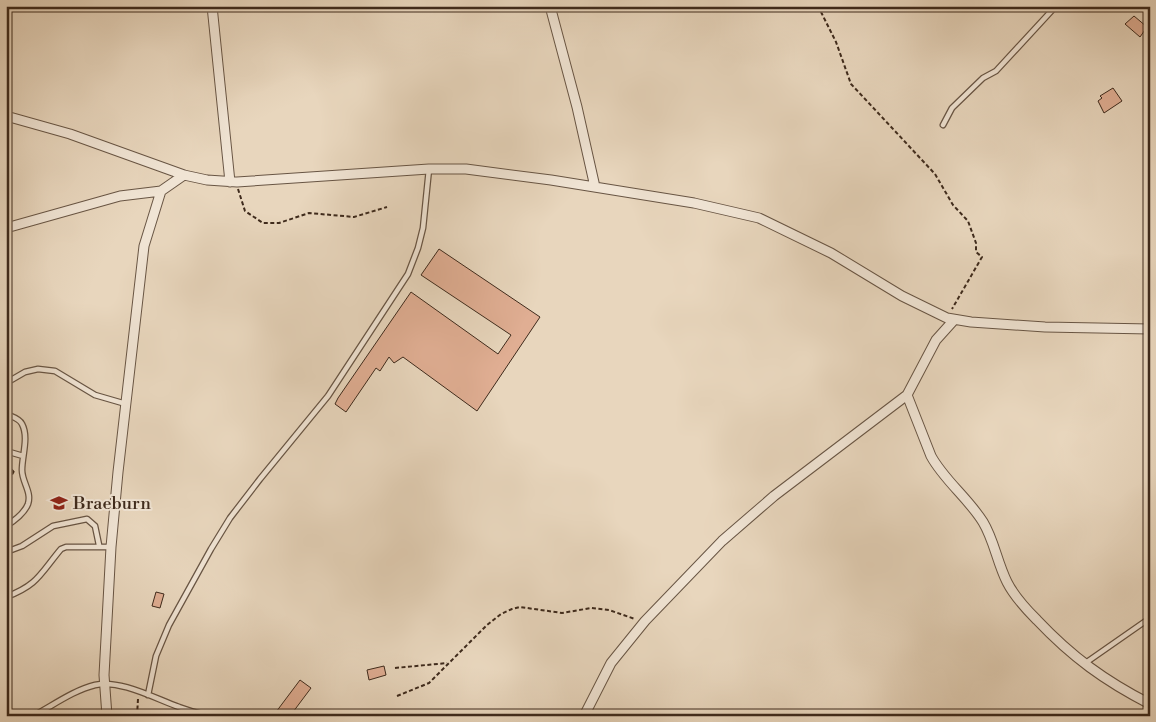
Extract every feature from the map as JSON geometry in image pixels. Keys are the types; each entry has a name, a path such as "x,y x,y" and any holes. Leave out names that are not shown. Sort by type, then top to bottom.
{"street":[{"path":"212,6 233,182"},
{"path":"550,6 577,107 595,187"},
{"path":"6,116 70,134 184,175 206,180 233,182 429,169 466,169 504,173 694,203 759,218 831,253 902,296 951,318 1045,327 1150,329"},
{"path":"6,228 120,196 160,191 184,175"},
{"path":"107,716 105,684 111,547 144,246 160,191"},
{"path":"584,716 611,663 645,622 729,535 774,496 907,395 936,340 951,318"},
{"path":"907,395 936,466 961,493 988,531 1011,590 1022,604 1053,637 1083,664 1150,704"}],"lane":[{"path":"943,125 952,108 984,78 996,71 1056,6"},
{"path":"148,695 159,648 211,548 260,478 328,396 408,274 423,228 429,169"},
{"path":"6,383 25,372 38,369 55,371 95,395 127,404"},
{"path":"6,414 20,420 23,425 22,472 29,494 27,506 22,513 6,526"},
{"path":"6,451 22,456"},
{"path":"6,552 22,546 53,526 87,519 95,526 99,545"},
{"path":"6,597 26,590 33,584 61,549 78,545 111,547"},
{"path":"1083,664 1150,618"},
{"path":"33,716 79,691 95,685 105,684 138,691 180,708 209,716"}],"path":[{"path":"818,6 836,42 851,84 935,174 953,205 968,221 976,243 976,252 982,258 951,318"},
{"path":"233,182 243,208 263,223 279,223 310,213 354,217 387,207"},
{"path":"6,486 22,456"},
{"path":"6,464 14,472"},
{"path":"397,696 429,683 487,625 512,609 520,607 562,612 591,608 609,610 645,622"},
{"path":"394,668 447,664"},
{"path":"137,716 138,691"}],"building":[{"path":"1134,16 1147,27 1140,37 1125,24"},
{"path":"1113,88 1122,101 1104,113 1098,101 1102,98 1100,96"},
{"path":"439,249 540,317 477,411 403,357 394,363 389,357 380,371 376,368 346,412 335,404 338,398 411,292 498,354 511,335 421,275"},
{"path":"156,592 164,594 160,608 152,606"},
{"path":"384,666 386,675 369,680 367,670"},
{"path":"300,680 311,688 290,716 273,716"}],"place":[{"name":"Braeburn","path":"59,503"}]}
